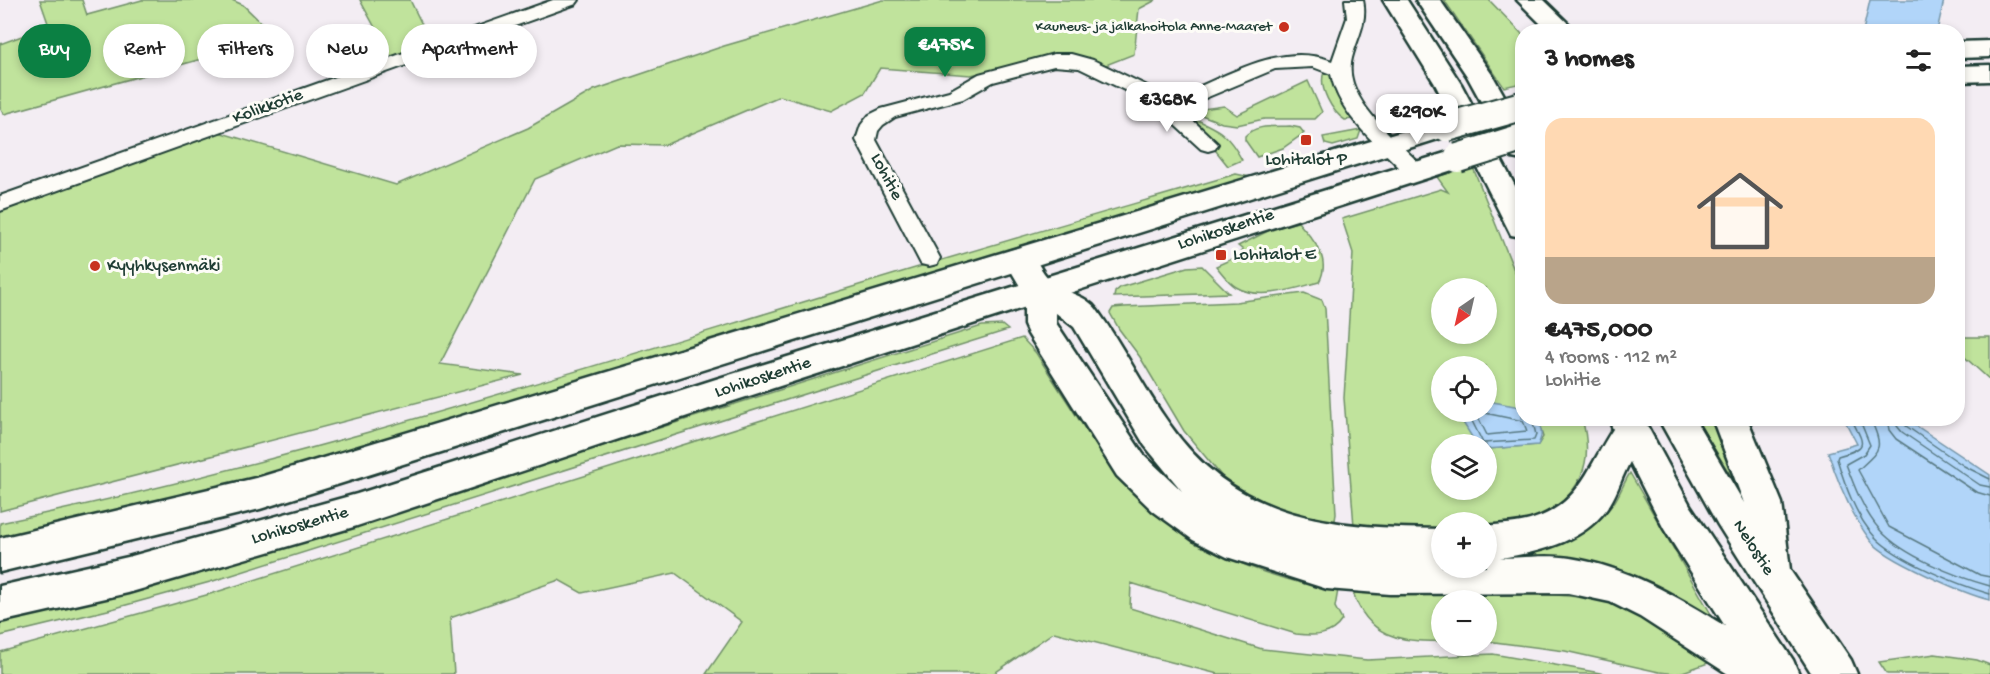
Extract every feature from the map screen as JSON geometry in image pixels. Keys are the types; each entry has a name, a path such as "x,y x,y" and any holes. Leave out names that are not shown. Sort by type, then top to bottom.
{"main road":[{"path":"1395,0 1448,84 1495,170 1515,212"},
{"path":"1428,0 1480,76 1515,138"},
{"path":"1510,0 1534,24"},
{"path":"1529,0 1556,24"},
{"path":"1965,50 1990,49"},
{"path":"1965,74 1990,73"},
{"name":"Lohikoskentie","path":"0,555 260,494 1515,108"},
{"name":"Lohikoskentie","path":"0,604 128,575 357,510 1515,140"},
{"path":"1020,259 1040,290 1081,312 1136,404 1170,453 1193,479 1224,502 1260,522 1329,542 1387,547 1431,546"},
{"path":"1040,290 1040,325 1130,465 1166,500 1206,528 1241,545 1328,571 1390,576 1568,575 1616,586 1654,604 1764,674"},
{"path":"1497,541 1535,536 1575,518 1596,494 1627,426"},
{"path":"1629,426 1677,517 1778,674"},
{"name":"Nelostie","path":"1680,426 1731,514 1836,674"},
{"path":"1732,426 1763,503 1772,577"}],"street":[{"name":"Kolikkotie","path":"0,204 570,0"},
{"path":"1354,0 1358,11 1340,71 1349,99 1404,141 1423,169"},
{"name":"Lohitie","path":"929,258 866,140 868,130 876,120 888,113 956,95 986,78 1054,60 1071,60 1086,64 1158,99 1175,103"},
{"path":"1209,144 1173,113 1175,103 1272,63 1315,61 1340,71"}],"green space":[{"path":"40,0 82,0 87,15 142,0 232,0 243,5 263,24 197,24 197,60 185,64 185,24 103,24 103,78 133,78 4,114 0,107 0,44 18,37 18,78 91,78 91,24 48,24"},
{"path":"360,0 410,0 422,24 401,24 401,54 391,57 389,24 373,24"},
{"path":"883,0 1156,0 1139,9 1134,54 1106,65 1064,54 971,75 880,68 865,93 831,111 780,96 665,145 617,144 535,179 440,364 523,375 0,511 0,210 215,131 396,185 528,128 594,90 724,46"},
{"path":"1444,0 1489,0 1515,27 1515,85 1504,87"},
{"path":"1324,72 1332,76 1336,94 1354,119 1345,120 1327,99 1323,85"},
{"path":"1308,81 1322,112 1315,119 1264,119 1237,125 1222,123 1199,114 1195,110 1224,106 1237,115"},
{"path":"1193,118 1227,138 1242,160 1228,166 1212,146 1218,143 1194,123"},
{"path":"1290,126 1300,128 1304,133 1283,148 1257,157 1245,140 1249,132 1255,130"},
{"path":"1361,130 1358,139 1333,146 1325,144 1323,137"},
{"path":"1472,165 1515,272 1515,407 1497,403 1497,356 1431,356 1431,422 1464,422 1471,434 1431,434 1431,500 1497,500 1497,448 1538,445 1543,437 1539,426 1584,426 1586,435 1585,464 1574,489 1552,509 1531,519 1497,525 1497,512 1431,512 1431,530 1354,526 1344,398 1353,253 1342,219 1441,189 1448,192 1437,177"},
{"path":"1236,174 1250,177 382,442 169,501 0,539 0,523 214,474 426,416"},
{"path":"1298,222 1315,242 1322,257 1322,274 1319,282 1277,292 1255,293 1236,287 1216,266 1239,256 1243,250 1238,246 1276,227"},
{"path":"1202,266 1229,293 1114,297 1115,292 1121,287 1187,267"},
{"path":"1304,293 1322,300 1325,308 1336,514 1334,526 1310,521 1257,501 1224,479 1184,431 1140,357 1110,313 1113,308 1236,302"},
{"path":"1002,325 1008,330 210,582 0,636 0,621 526,470 982,326"},
{"path":"1965,337 1990,337 1990,380 1965,357"},
{"path":"1022,338 1036,353 1113,471 1138,498 1162,519 1217,552 1276,576 1338,590 1335,607 1342,620 1333,630 1322,634 1296,634 1131,583 1130,608 1262,649 1367,660 1497,655 1606,674 1218,674 1054,632 993,674 706,674 742,622 675,573 582,593 559,580 450,618 454,674 0,674 0,652 210,594"},
{"path":"1700,426 1718,426 1742,494"},
{"path":"1630,473 1719,628 1504,563 1501,555 1549,546 1578,535 1592,526 1615,501"},
{"path":"1353,592 1431,595 1431,641 1399,638 1387,634 1376,627 1359,607"},
{"path":"1497,594 1545,594 1602,599 1632,610 1711,662 1677,674 1565,651 1497,642"},
{"path":"1935,654 1977,660 1990,665 1990,674 1887,674 1879,662"}],"water":[{"path":"1870,0 1944,0 1939,24 1865,24"},
{"path":"1497,403 1515,406 1515,426 1540,426 1541,438 1538,445 1497,448 1497,434 1470,434 1464,422 1497,422"},
{"path":"1848,426 1916,426 1990,475 1990,600 1946,584 1908,566 1891,557 1870,540 1846,498 1828,452 1857,444"}],"place":[{"name":"Kauneus- ja jalkahoitola Anne-Maaret","path":"1284,27"},
{"name":"Lohitalot P","path":"1306,140"},
{"name":"Lohitalot E","path":"1221,255"},
{"name":"Kyyhkysenmäki","path":"95,266"}]}
